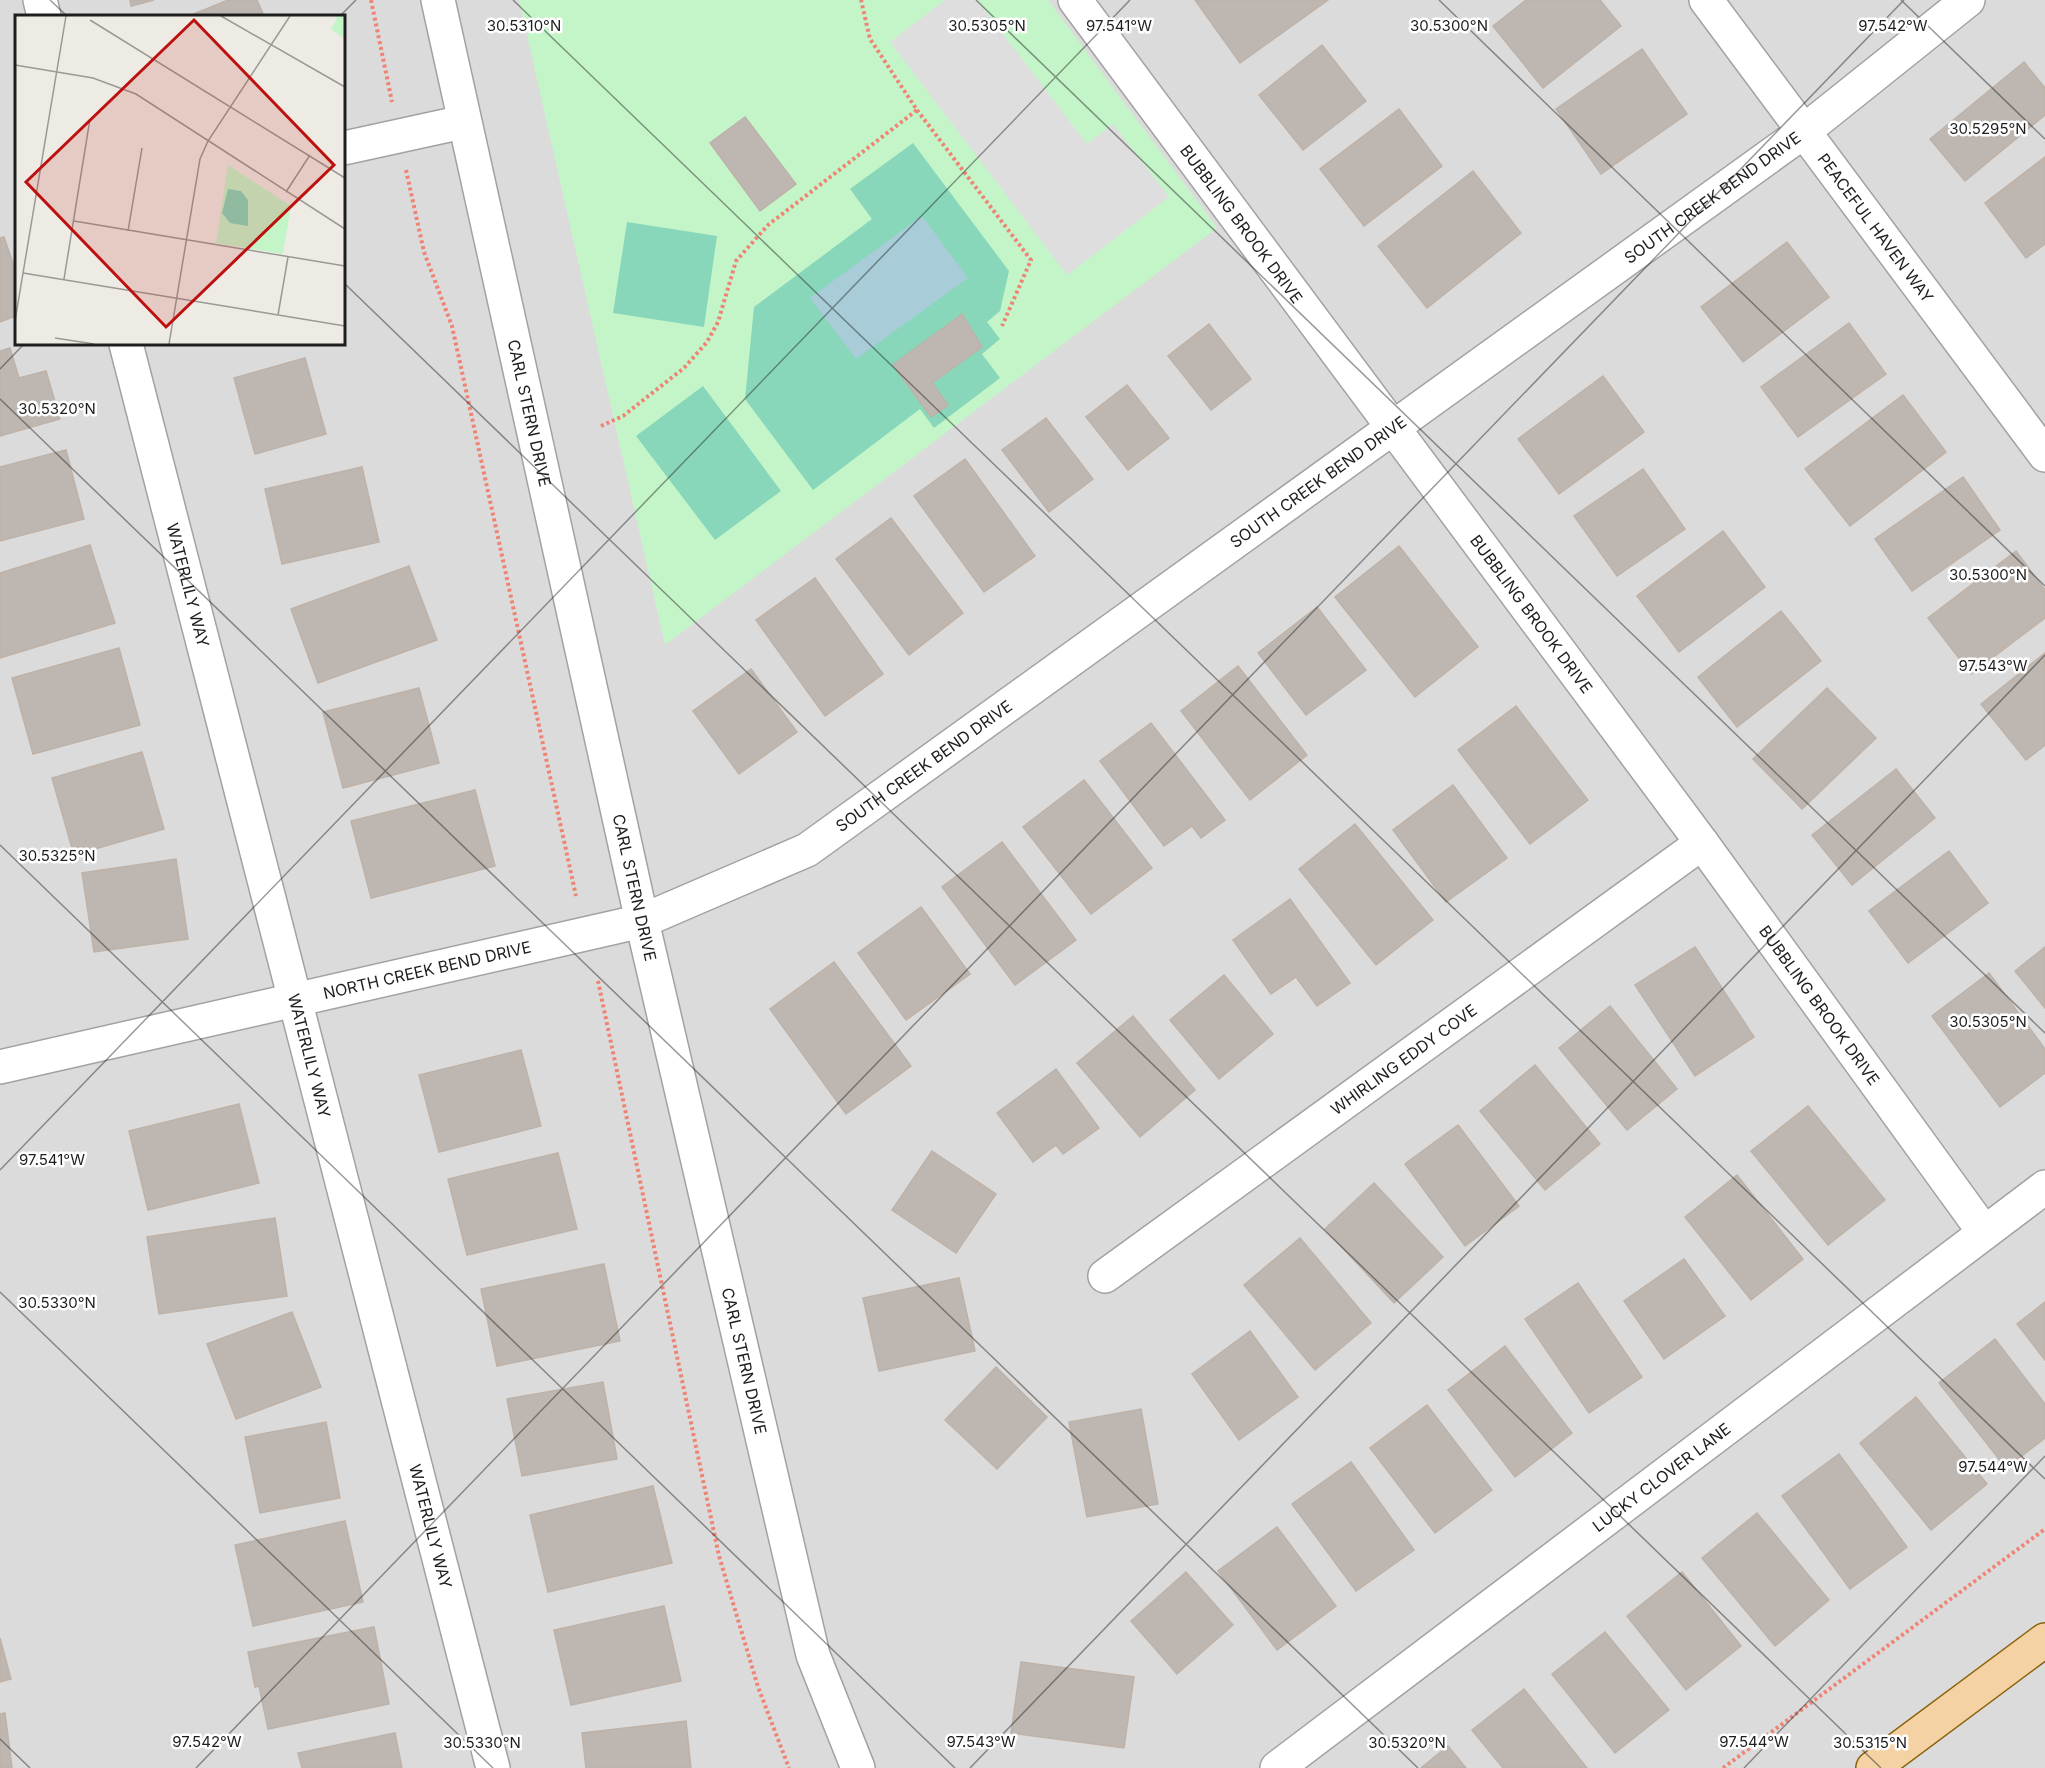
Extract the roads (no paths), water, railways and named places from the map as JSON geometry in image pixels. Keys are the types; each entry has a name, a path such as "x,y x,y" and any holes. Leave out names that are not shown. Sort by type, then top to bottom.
{"main road":[{"path":"1873,1768 2045,1640"}],"street":[{"path":"40,0 44,15"},
{"name":"CARL STERN DRIVE","path":"438,0 463,123 642,921 813,1655 858,1768"},
{"name":"BUBBLING BROOK DRIVE","path":"1075,0 1702,843 1984,1232"},
{"name":"PEACEFUL HAVEN WAY","path":"1706,0 2045,455"},
{"name":"SOUTH CREEK BEND DRIVE","path":"642,921 807,850 1803,132 1968,0"},
{"path":"345,148 463,123"},
{"name":"WATERLILY WAY","path":"126,345 298,1001 493,1768"},
{"name":"WHIRLING EDDY COVE","path":"1105,1276 1702,843"},
{"name":"NORTH CREEK BEND DRIVE","path":"0,1067 642,921"},
{"name":"LUCKY CLOVER LANE","path":"1277,1768 2045,1187"}],"water":[{"path":"922,216 968,278 856,359 810,298"}]}
